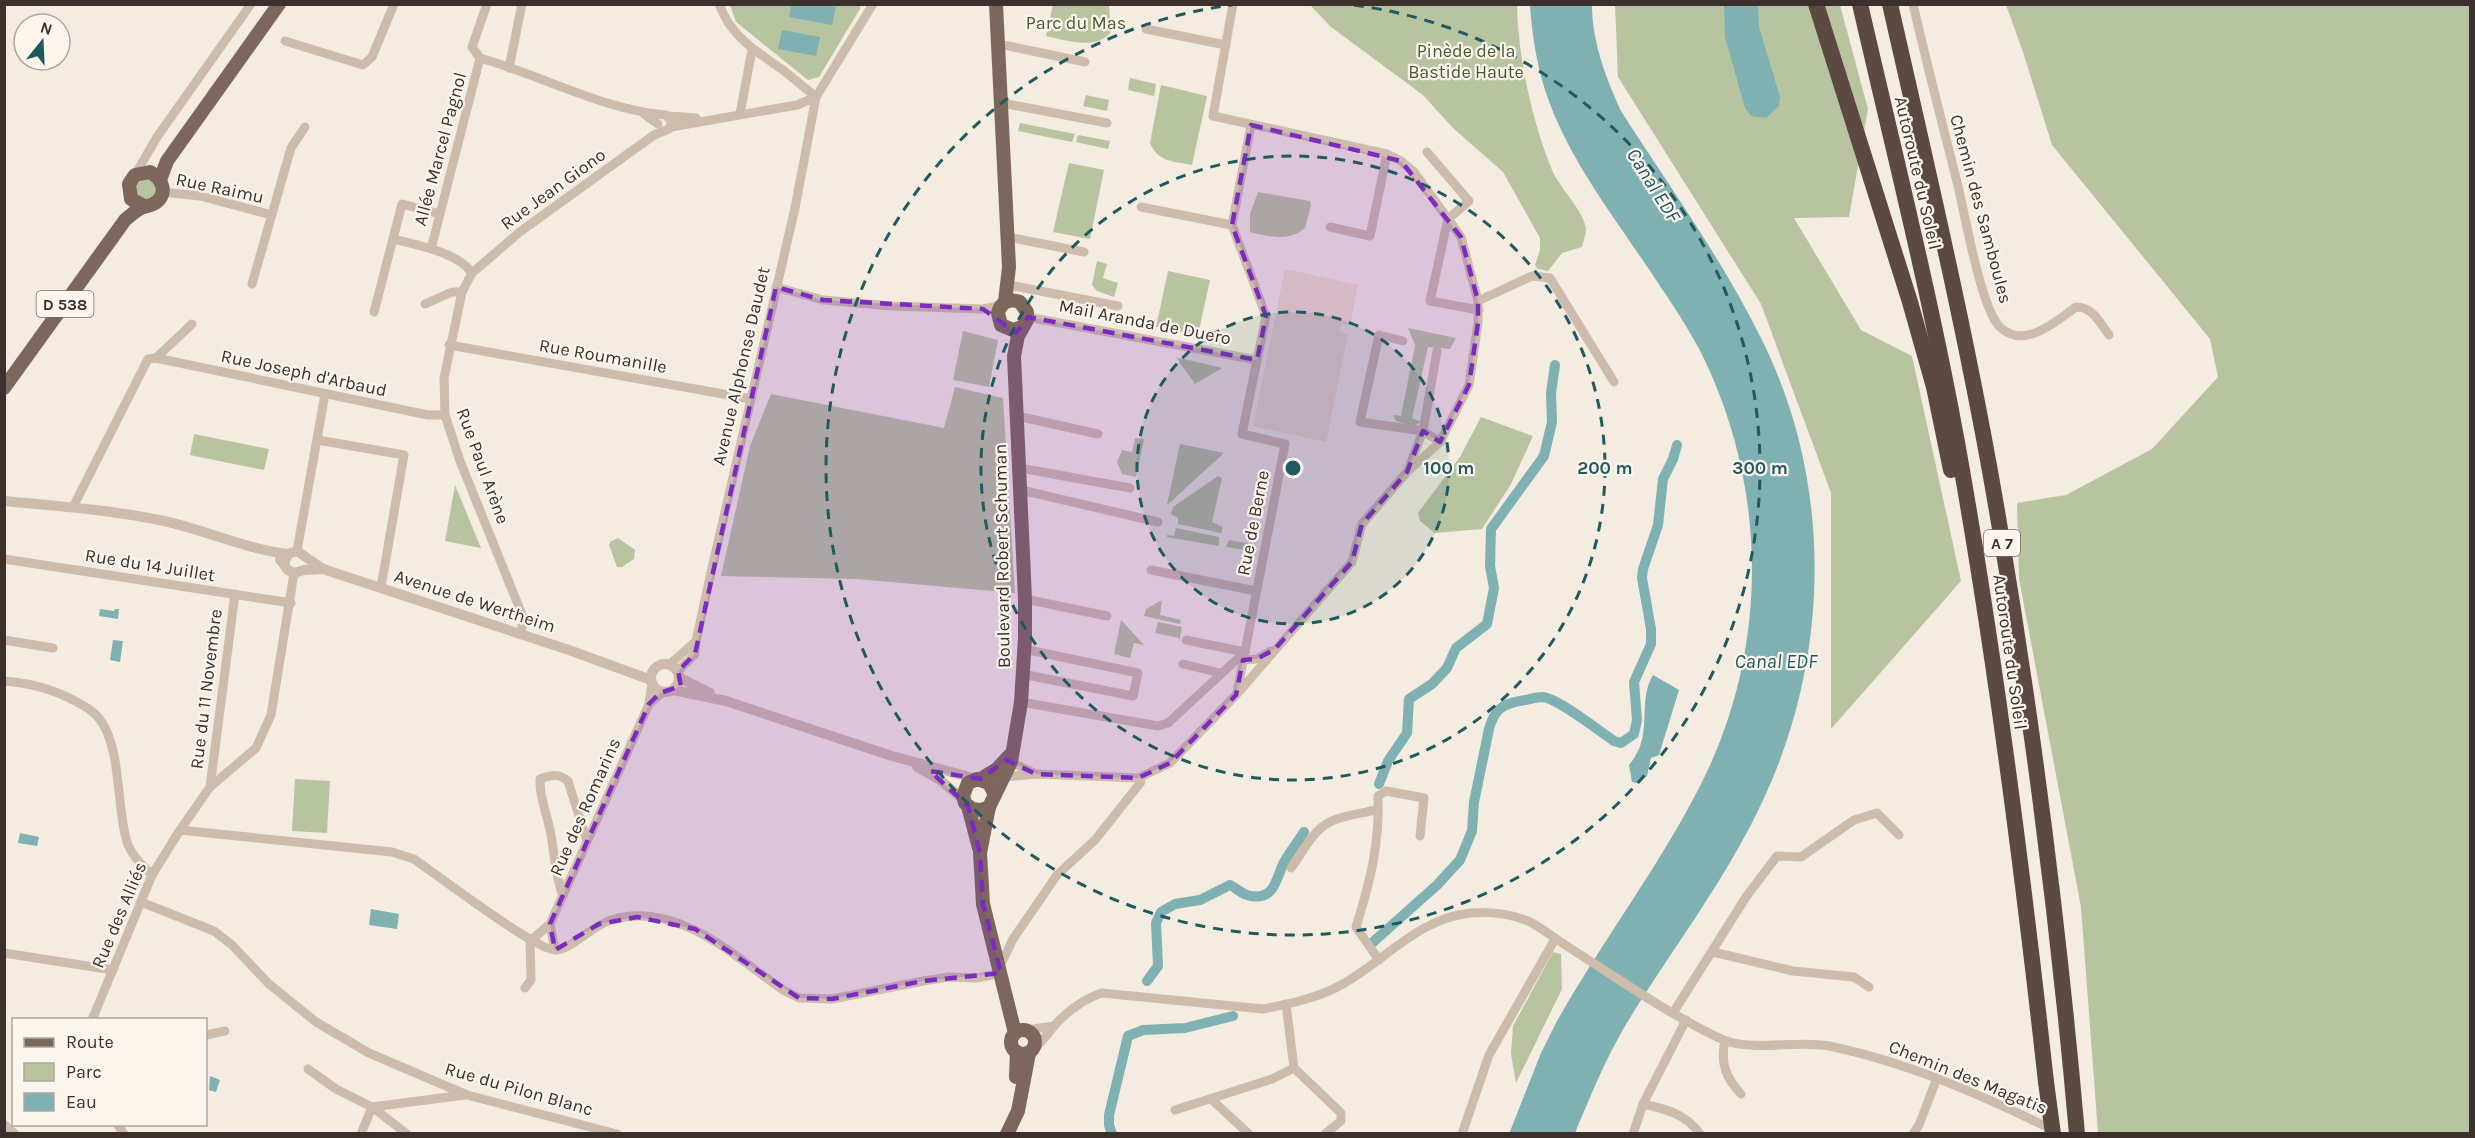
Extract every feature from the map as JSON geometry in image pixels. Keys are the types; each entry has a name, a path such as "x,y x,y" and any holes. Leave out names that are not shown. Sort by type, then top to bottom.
{"highway":[{"path":"1816,4 1919,334 1934,387 1952,475 1965,488"},
{"name":"Autoroute du Soleil","path":"1860,4 1946,383 1965,488 2018,841 2053,1134"},
{"name":"Autoroute du Soleil","path":"1890,4 1969,364 1999,520 2024,675 2043,820 2078,1134"}],"main road":[{"path":"158,182 135,175 129,184 131,199 144,206 154,204 158,182 167,161 279,4"},
{"path":"996,4 1010,267 1020,302 1026,308 1019,324 1001,325 1001,308 1010,267"},
{"name":"D 538","path":"125,220 131,199"},
{"name":"D 538","path":"4,388 125,220 144,206"},
{"path":"1001,308 1020,302"},
{"name":"Boulevard Robert Schuman","path":"980,853 992,801 1011,758 1021,702 1025,599 1014,356 1019,324"},
{"path":"1007,1133 1018,1111 1027,1051 1035,1037 1022,1031 999,962 983,904 980,853 966,803 965,787 997,770 1011,758"},
{"path":"966,803 976,810 992,801 992,786 979,779"},
{"path":"1022,1031 1011,1043 1027,1051"}],"street":[{"path":"135,175 157,137 250,4"},
{"path":"285,41 363,65 372,57 394,4"},
{"name":"Allée Marcel Pagnol","path":"431,249 480,58 472,47 487,4"},
{"path":"509,68 522,4"},
{"path":"719,4 724,19 752,50 784,71 816,97"},
{"path":"661,128 797,105 816,97 873,4"},
{"path":"1004,777 1036,774 1138,778 1170,763 1236,695 1352,562 1362,524 1407,472 1440,442 1469,385 1479,305 1461,237 1414,172 1387,154 1213,116 1233,4"},
{"name":"Chemin des Samboules","path":"1913,4 1973,254 1990,313 2000,327 2015,334 2028,336 2040,332 2081,307 2091,311 2109,335"},
{"path":"1146,29 1226,45"},
{"path":"999,44 1085,62"},
{"path":"740,114 752,50"},
{"path":"480,58 642,112 708,119"},
{"name":"Avenue Alphonse Daudet","path":"676,671 696,654 696,641 795,208 816,97"},
{"path":"1002,103 1107,123"},
{"path":"642,112 661,128"},
{"path":"661,128 672,122 666,116"},
{"path":"1251,125 1232,225 1266,316 1257,360"},
{"name":"Rue Raimu","path":"252,284 291,148 305,127"},
{"name":"Rue Jean Giono","path":"472,273 521,231 661,128"},
{"path":"1427,152 1469,201 1448,219 1430,301 1479,305 1532,276 1550,278 1614,382"},
{"path":"1330,227 1370,236 1387,154"},
{"name":"Rue Raimu","path":"158,182 272,215"},
{"path":"374,312 402,204 440,214"},
{"path":"1141,207 1232,225"},
{"path":"1008,237 1084,252"},
{"path":"393,239 431,249 460,261 472,273"},
{"name":"Rue Paul Arène","path":"472,273 466,280 462,292 449,345 443,398 445,415 460,461 521,612 523,620 521,634"},
{"path":"1014,286 1118,306"},
{"path":"776,287 824,300 891,306 1001,308"},
{"path":"425,304 452,292 462,292"},
{"path":"73,507 148,359 156,358 192,324"},
{"name":"Mail Aranda de Duero","path":"1019,324 1257,360"},
{"path":"1403,341 1379,335 1360,422 1423,431 1440,442"},
{"name":"Rue Roumanille","path":"449,345 751,399"},
{"path":"1407,472 1423,431 1437,351"},
{"name":"Rue Joseph d'Arbaud","path":"156,358 428,415 445,415"},
{"name":"Rue de Berne","path":"1236,695 1285,444 1242,434 1257,360"},
{"path":"294,556 307,564 299,572 288,570 294,556 325,394"},
{"path":"1017,416 1098,434"},
{"path":"318,440 404,455 381,587"},
{"path":"1020,468 1130,488"},
{"path":"1021,490 1158,522"},
{"name":"Avenue de Wertheim","path":"4,501 73,507 164,521 271,552 294,556 323,569 652,678"},
{"name":"Rue du 14 Juillet","path":"4,560 291,603"},
{"name":"Avenue de Wertheim","path":"299,572 323,569"},
{"path":"1151,570 1256,591"},
{"name":"Rue des Alliés","path":"95,1018 152,876 210,787 256,748 271,714 291,603 299,572"},
{"name":"Rue du 11 Novembre","path":"210,787 235,594"},
{"path":"1025,599 1107,616"},
{"path":"4,640 53,648"},
{"path":"1186,640 1257,659 1275,649"},
{"path":"1022,674 1133,696 1138,673 1024,649"},
{"path":"1021,702 1158,726 1168,723 1220,673 1244,656"},
{"path":"726,701 722,697 689,684 676,671 660,664 652,678 668,691 726,701 906,761 979,779"},
{"path":"1183,664 1220,673"},
{"path":"668,691 676,671"},
{"name":"Rue des Romarins","path":"550,924 649,704 652,678"},
{"path":"4,681 42,687 63,694 88,708 98,717 111,743 127,843 138,861 152,876"},
{"name":"Rue des Romarins","path":"649,704 668,691"},
{"path":"1011,758 1036,774"},
{"path":"906,761 940,780 966,803"},
{"path":"563,896 558,883 552,838 540,791 540,779 551,774 568,781 587,841"},
{"path":"180,830 392,852 414,859 530,941 555,950 566,946 599,924 615,919 669,920 695,929 783,990 799,998 832,999 950,977 977,978 999,962 1012,939 1057,875 1095,840 1141,782"},
{"path":"1379,960 1356,927 1368,888 1379,827 1378,796 1386,791 1424,798 1420,836"},
{"path":"1291,868 1317,831 1333,820 1378,809"},
{"path":"1673,1013 1746,897 1777,856 1800,857 1854,820 1876,813 1899,835"},
{"name":"Rue du Pilon Blanc","path":"141,902 214,931 232,945 269,984 316,1022 369,1053 467,1095 617,1134"},
{"path":"1027,1051 1092,996 1102,993 1263,1009 1286,1004 1339,986 1379,960 1399,942 1436,921 1469,913 1497,913 1531,923 1555,939 1489,1055 1462,1134"},
{"path":"530,941 550,924 555,950"},
{"name":"Chemin des Magatis","path":"1555,939 1673,1013 1725,1041 1826,1046 1888,1061 1937,1078 2061,1134"},
{"path":"525,988 531,980 530,941"},
{"path":"1713,952 1793,971 1854,977 1869,987"},
{"path":"4,953 113,970"},
{"path":"1286,1004 1294,1068 1341,1113 1341,1121 1325,1134"},
{"path":"1634,1134 1643,1104 1686,1020"},
{"path":"1022,1031 1054,1026"},
{"path":"207,1035 225,1031"},
{"path":"1725,1041 1723,1062 1729,1081 1741,1094"},
{"path":"1175,1110 1272,1079 1294,1068"},
{"path":"308,1069 336,1089 372,1107 407,1134"},
{"path":"1913,1134 1919,1125 1937,1078"},
{"path":"372,1107 467,1095"},
{"path":"1211,1099 1249,1134"},
{"path":"1643,1104 1668,1109 1692,1122 1700,1134"},
{"path":"362,1134 372,1107"},
{"path":"4,1125 14,1134"}],"highlighted area":[{"path":"1251,125 1401,161 1461,237 1478,301 1478,323 1469,385 1440,442 1423,431 1407,472 1362,524 1352,562 1275,649 1257,659 1243,660 1236,695 1170,763 1138,778 1036,774 1006,760 981,779 930,771 968,806 980,853 983,904 1001,973 923,981 832,999 799,998 695,929 637,917 599,924 555,950 550,924 649,704 660,693 681,686 678,671 695,654 776,287 823,300 983,309 1016,333 1028,317 1257,360 1266,316 1232,225"}],"green space":[{"path":"853,4 861,7 819,77 808,80 736,22 730,5"},
{"name":"Parc du Mas","path":"1053,5 1109,5 1111,32 1105,38 1089,43 1071,42 1046,36"},
{"name":"Pinède de la Bastide Haute","path":"1310,5 1517,5 1523,67 1532,110 1552,170 1584,222 1586,231 1582,247 1562,253 1548,271 1538,269 1535,265 1540,250 1540,238 1503,172 1453,128 1423,95 1331,27"},
{"path":"1615,5 1840,5 1868,109 1849,217 1794,218 1861,330 1912,356 1961,581 1831,729 1831,493 1761,304 1618,77"},
{"path":"2006,5 2470,5 2470,1133 2098,1133 2081,907 2019,579 2017,503 2066,495 2152,449 2218,377 2210,339 2052,145"},
{"path":"1130,78 1156,84 1154,96 1128,90"},
{"path":"1161,85 1207,96 1192,165 1162,157 1157,154 1150,143"},
{"path":"1086,95 1109,100 1107,111 1083,106"},
{"path":"1020,123 1075,134 1072,142 1018,131"},
{"path":"1078,135 1110,141 1108,149 1076,142"},
{"path":"1069,163 1104,170 1090,239 1053,232"},
{"path":"145,177 156,182 157,195 146,201 135,194 135,185"},
{"path":"1258,192 1310,201 1305,228 1286,237 1272,237 1250,232 1250,214"},
{"path":"1097,261 1107,264 1103,278 1118,283 1114,297 1097,291 1092,285"},
{"path":"1168,271 1210,280 1198,335 1156,327"},
{"path":"1408,328 1456,338 1450,349 1428,347 1412,418 1421,422 1413,426 1396,421 1393,415 1401,416 1415,345"},
{"path":"963,331 998,340 989,387 953,380"},
{"path":"1176,357 1222,368 1195,384"},
{"path":"955,387 1003,398 1015,593 856,579 721,576 750,446 771,394 944,428"},
{"path":"1481,417 1533,436 1511,484 1482,529 1435,533 1420,521 1418,513 1460,457"},
{"path":"194,434 269,449 264,470 190,455"},
{"path":"1135,438 1144,439 1136,477 1122,474 1117,462 1122,450 1132,452"},
{"path":"1180,444 1224,453 1167,505"},
{"path":"1218,476 1222,478 1212,522 1223,527 1221,533 1178,524 1178,518 1171,514 1173,507"},
{"path":"455,485 481,548 445,541"},
{"path":"1176,528 1219,537 1219,546 1167,537 1167,535 1174,536"},
{"path":"618,538 635,550 634,559 622,567 617,567 609,545 611,541"},
{"path":"1229,540 1252,544 1252,551 1226,547"},
{"path":"1162,600 1160,615 1181,620 1180,624 1144,616 1146,609"},
{"path":"1121,620 1144,645 1134,643 1130,658 1114,654"},
{"path":"1158,622 1182,627 1179,643 1179,638 1155,633"},
{"path":"295,779 330,781 327,833 292,831"},
{"path":"1553,952 1561,954 1562,989 1516,1083 1511,1054 1513,1026"}],"shaded area":[{"path":"1285,269 1358,285 1350,325 1341,324 1339,332 1348,334 1326,442 1253,426"}],"water":[{"path":"791,5 836,7 832,25 789,17"},
{"name":"Canal EDF","path":"1530,5 1592,5 1594,33 1601,60 1621,111 1712,251 1761,338 1785,393 1801,450 1811,508 1815,568 1811,627 1802,685 1786,743 1749,828 1716,886 1625,1026 1604,1065 1575,1133 1509,1134 1541,1053 1556,1023 1668,844 1702,782 1723,733 1738,683 1748,631 1752,579 1750,527 1743,475 1730,424 1711,374 1688,329 1600,198 1560,128 1539,67"},
{"path":"1724,5 1758,5 1759,27 1780,97 1779,106 1766,118 1751,116 1745,108 1725,37"},
{"path":"782,30 820,37 816,56 778,49"},
{"path":"100,609 114,611 119,609 118,619 99,616"},
{"path":"113,640 123,641 120,662 110,660"},
{"path":"1653,675 1679,690 1659,755 1651,758 1647,776 1637,783 1632,782 1629,765 1637,754 1644,731 1646,697"},
{"path":"20,833 39,837 37,846 18,843"},
{"path":"371,909 399,914 397,929 369,925"},
{"path":"210,1076 220,1080 216,1092 209,1090"}],"waterway":[{"path":"1379,784 1388,761 1407,733 1409,699 1432,684 1447,668 1456,648 1487,624 1494,588 1490,566 1491,529 1544,456 1552,422 1551,393 1555,365"},
{"path":"1372,943 1437,885 1460,860 1472,831 1474,802 1489,729 1499,709 1513,702 1543,697 1569,709 1614,741 1621,743 1634,734 1637,720 1634,682 1651,644 1651,629 1642,578 1643,569 1658,525 1663,479 1677,445"},
{"path":"1147,981 1158,966 1156,923 1161,912 1175,904 1200,900 1230,885 1248,895 1265,895 1273,888 1283,864 1304,832"},
{"path":"1112,1134 1109,1115 1128,1036 1143,1030 1185,1028 1233,1016"}]}
